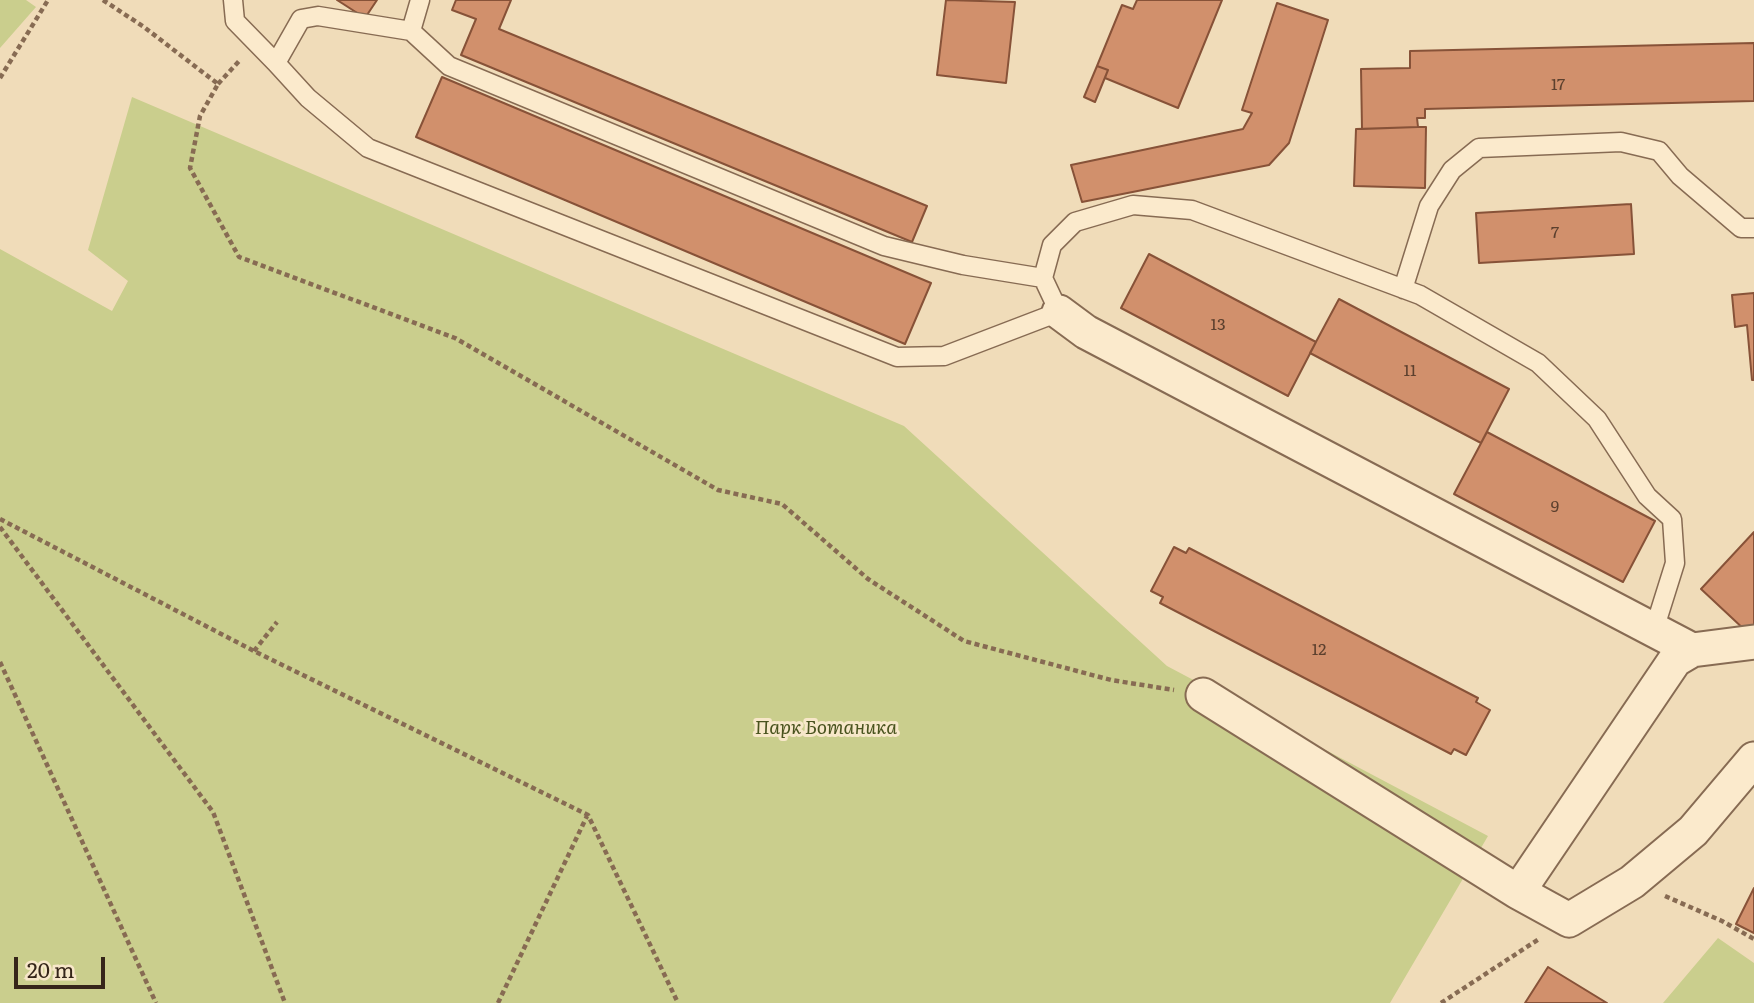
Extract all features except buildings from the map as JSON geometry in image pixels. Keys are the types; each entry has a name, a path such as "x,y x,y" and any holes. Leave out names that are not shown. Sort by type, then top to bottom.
{"street":[{"path":"1059,312 1086,332 1692,650"},
{"path":"1518,892 1675,660 1692,650 1754,642"},
{"path":"1203,695 1518,892 1569,920 1632,882 1693,831 1754,759"}],"lane":[{"path":"233,0 234,21 308,98 368,148 897,357 944,356 1059,312 1044,278 1052,246 1075,222 1133,205 1192,210 1420,295 1538,363 1597,419 1647,496 1672,519 1675,563 1654,630"},
{"path":"411,31 420,0"},
{"path":"276,63 301,19 318,16 411,31 449,66 884,246 963,265 1044,278"},
{"path":"1404,289 1429,206 1452,170 1479,148 1621,142 1659,151 1680,176 1741,228 1754,228"}],"path":[{"path":"0,78 48,0"},
{"path":"103,0 144,27 218,84"},
{"path":"256,42 218,84 200,116 190,168 239,257 455,338 718,490 782,504 868,579 964,641 1111,680 1203,695"},
{"path":"0,519 254,651 588,815 678,1003"},
{"path":"0,527 213,811 285,1003"},
{"path":"254,651 277,622"},
{"path":"0,662 156,1003"},
{"path":"498,1003 588,815"},
{"path":"1632,882 1722,921 1754,940"},
{"path":"1441,1003 1569,920"}],"green space":[{"path":"0,0 26,0 36,7 0,48"},
{"name":"Парк Ботаника","path":"132,97 904,426 1167,666 1488,836 1390,1003 0,1003 0,249 112,311 128,281 88,250"},
{"path":"1718,938 1754,963 1754,1003 1663,1003"}]}
